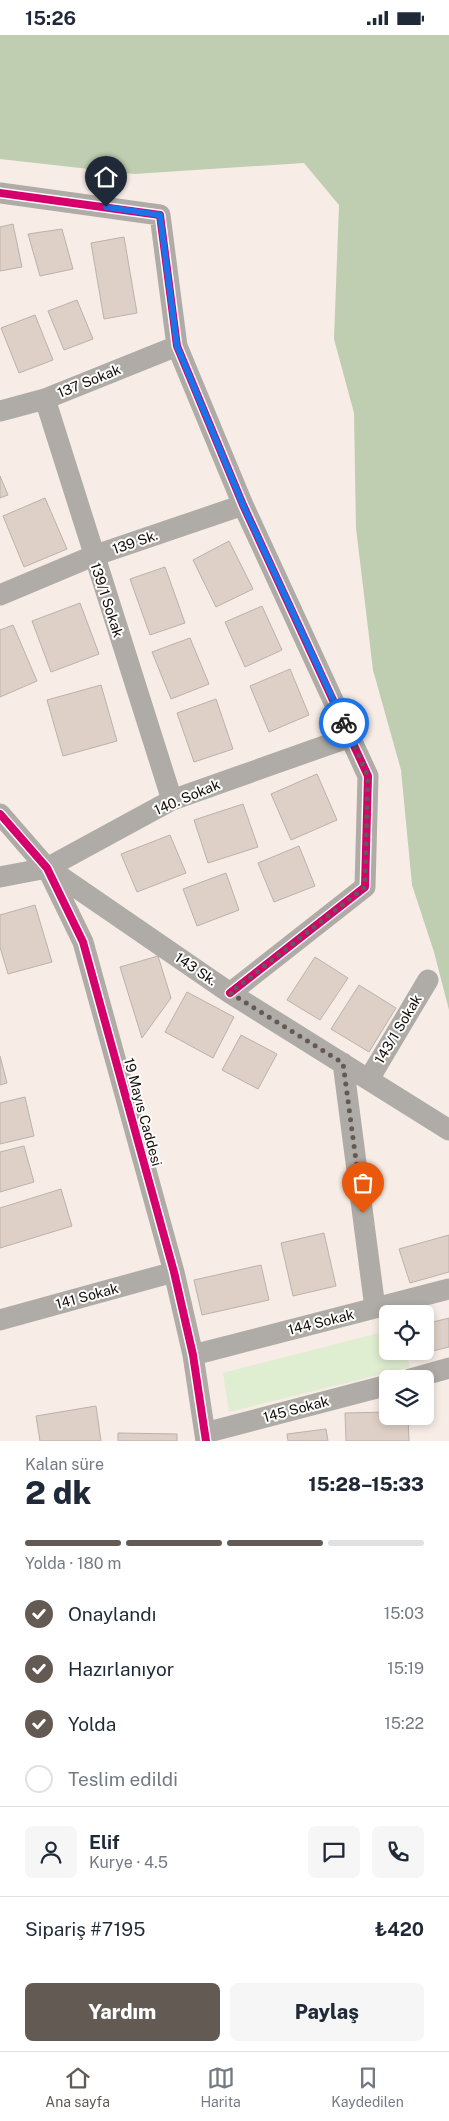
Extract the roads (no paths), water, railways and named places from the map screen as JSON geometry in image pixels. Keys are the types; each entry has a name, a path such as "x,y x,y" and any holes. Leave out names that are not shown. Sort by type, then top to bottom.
{"street":[{"path":"0,193 160,215 177,346 243,505 368,776 365,887 230,993"},
{"name":"137 Sokak","path":"0,411 44,399 177,346"},
{"name":"139/1 Sokak","path":"44,399 172,801"},
{"name":"139 Sk.","path":"0,595 93,556 243,505"},
{"name":"140. Sokak","path":"0,877 47,868 172,801 350,737"},
{"name":"19 Mayıs Caddesi","path":"0,814 47,868 83,942 174,1272 192,1355 206,1437"},
{"name":"143 Sk.","path":"47,868 230,993 449,1130"},
{"name":"143/1 Sokak","path":"369,1079 428,980"},
{"path":"343,1063 375,1308"},
{"name":"141 Sokak","path":"0,1320 174,1272"},
{"name":"144 Sokak","path":"192,1355 449,1289"},
{"path":"434,1372 449,1368"},
{"name":"145 Sokak","path":"206,1437 379,1388"}]}
